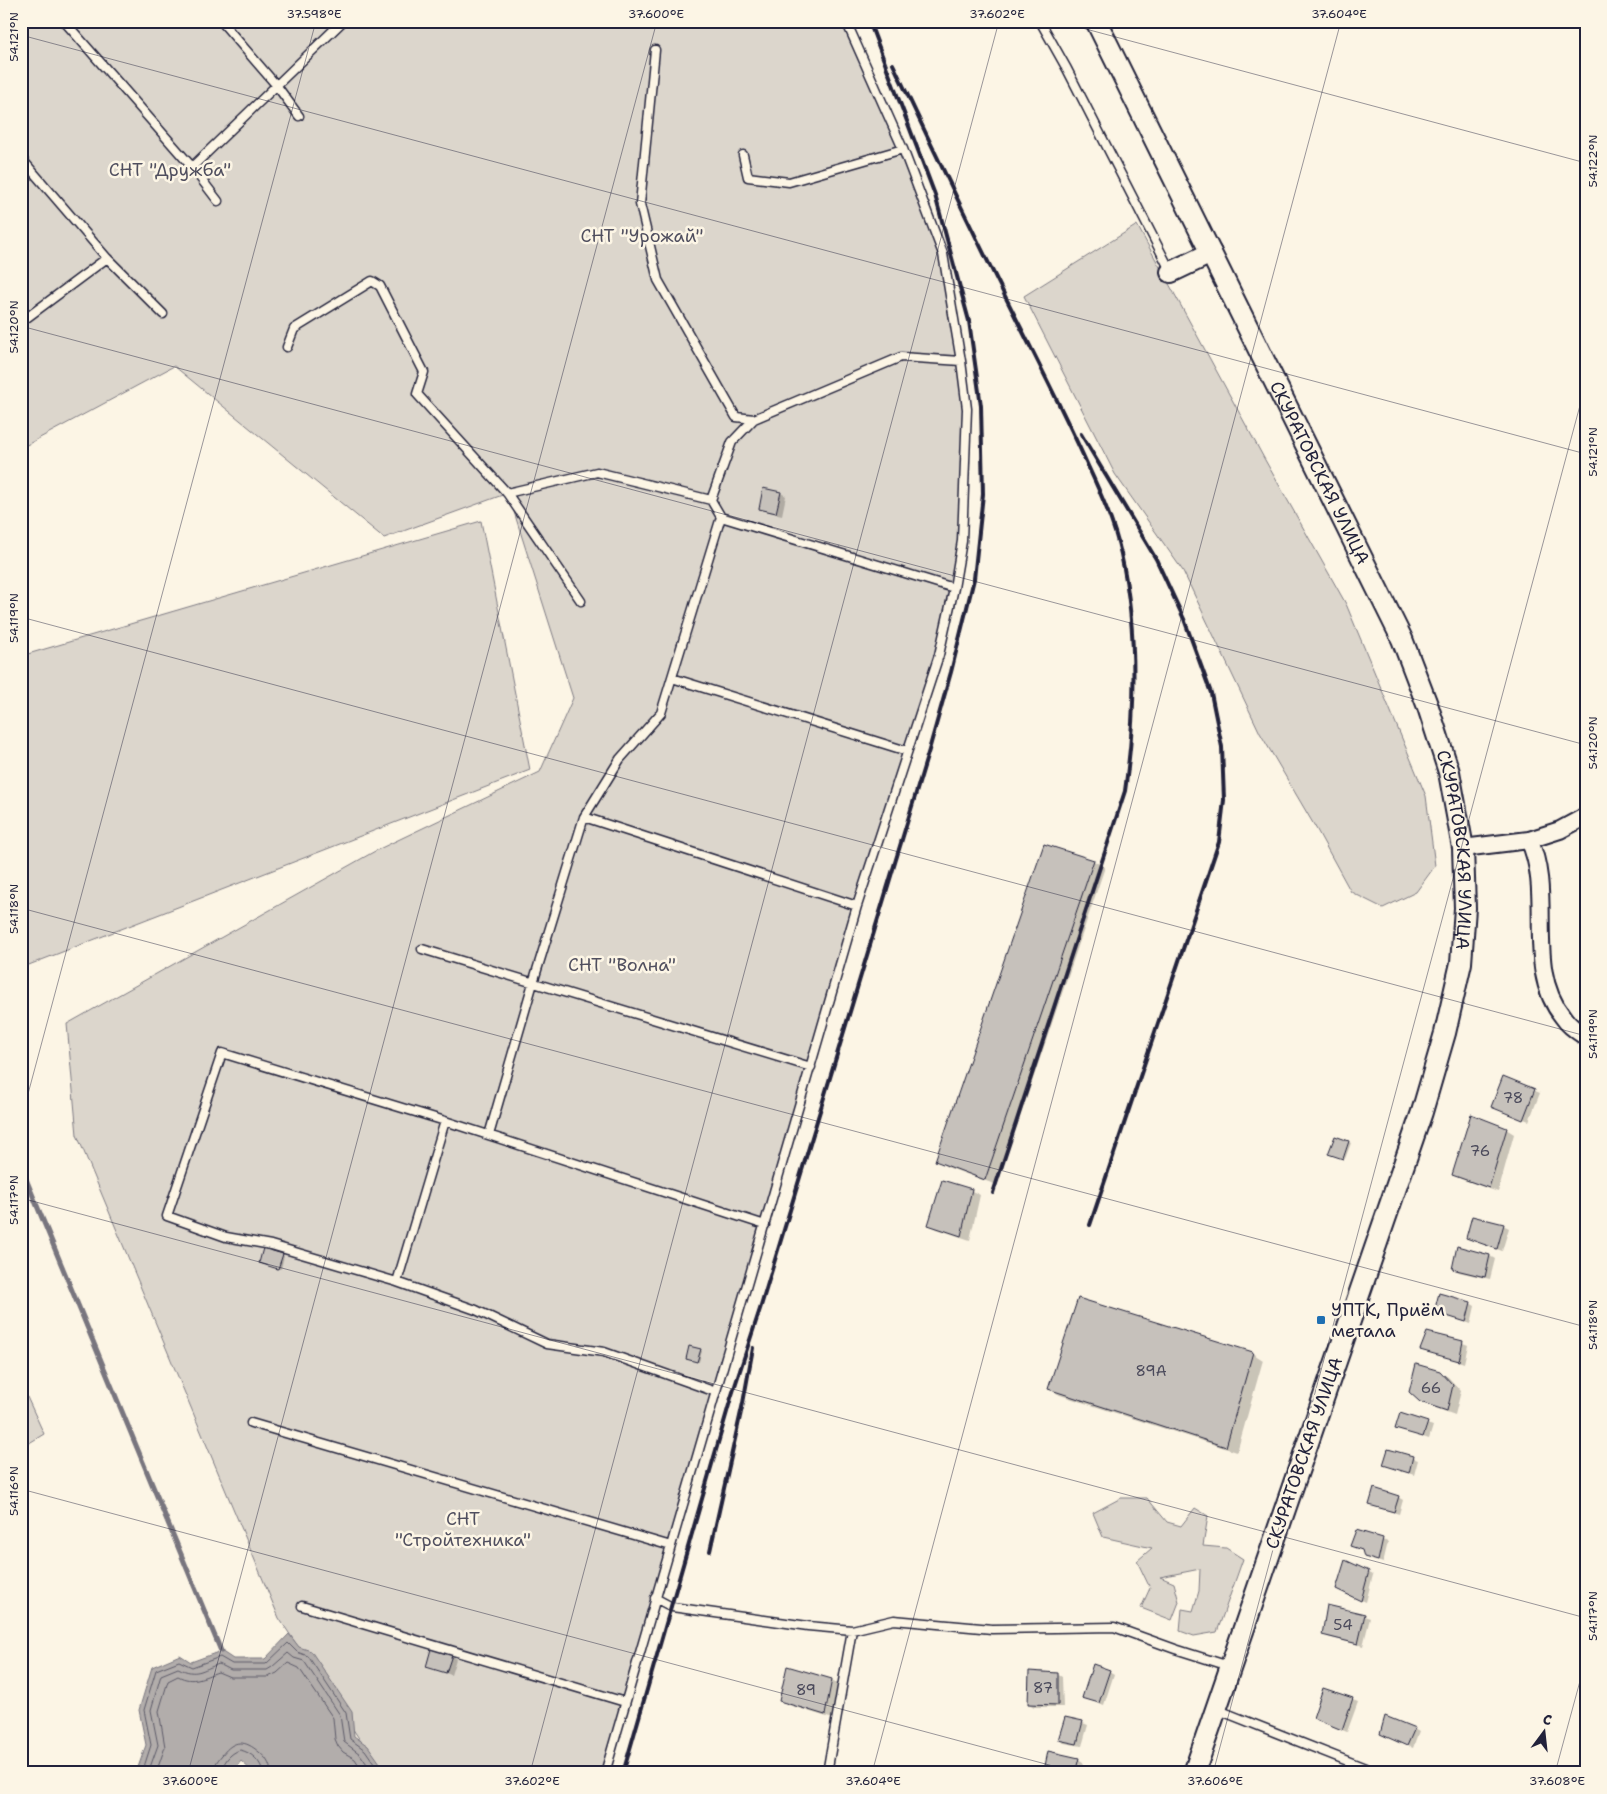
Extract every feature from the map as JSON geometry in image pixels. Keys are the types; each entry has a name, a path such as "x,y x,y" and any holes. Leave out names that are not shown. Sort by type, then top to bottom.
{"street":[{"name":"СКУРАТОВСКАЯ УЛИЦА","path":"1096,21 1402,639 1428,707 1449,772 1463,848 1465,908 1461,963 1446,1033 1422,1112 1194,1773"},
{"path":"1171,272 1212,252"},
{"path":"1463,848 1529,840 1560,830 1586,816"},
{"path":"1529,840 1536,855 1540,897 1543,973 1550,996 1563,1018 1586,1037"}],"lane":[{"path":"64,21 192,167 218,200"},
{"path":"221,21 277,86 299,116"},
{"path":"192,167 343,21"},
{"path":"606,1773 670,1546 857,906 939,655 962,541 966,419 961,361 943,254 903,149 846,21"},
{"path":"1040,21 1171,272"},
{"path":"655,50 640,204 658,280 736,417 754,418"},
{"path":"743,155 748,177 790,182 903,149"},
{"path":"21,158 107,258 163,314"},
{"path":"21,322 107,258"},
{"path":"287,347 294,329 372,281 380,286 424,372 416,394 507,493 581,601"},
{"path":"711,500 732,442 754,418 901,357 961,361"},
{"path":"507,493 597,472 711,500 721,517 954,588"},
{"path":"489,1135 584,817 620,759 661,713 721,517"},
{"path":"672,678 907,751"},
{"path":"584,817 857,906"},
{"path":"422,949 810,1067"},
{"path":"716,1392 604,1352 547,1344 476,1310 397,1282 270,1245 226,1237 167,1216 222,1053 445,1121 765,1225"},
{"path":"397,1282 445,1121"},
{"path":"251,1423 670,1546"},
{"path":"655,1598 672,1607 808,1626 852,1630 894,1620 992,1629 1114,1626 1175,1649 1231,1666"},
{"path":"302,1606 626,1702"},
{"path":"827,1773 852,1630"},
{"path":"1216,1710 1378,1773"}],"green space":[{"path":"21,21 846,21 943,254 967,409 962,541 939,655 857,906 605,1773 382,1773 279,1618 77,1135 67,1024 377,850 540,772 573,698 508,493 384,538 174,366 21,448"},
{"path":"1137,225 1346,604 1426,796 1435,866 1416,892 1383,908 1351,892 1260,733 1183,571 1115,474 1024,296"},
{"path":"481,521 530,770 21,968 21,656"},
{"path":"21,1384 44,1434 21,1448"},
{"path":"1121,1498 1147,1498 1167,1522 1181,1526 1195,1508 1208,1516 1203,1546 1226,1548 1243,1559 1217,1632 1194,1636 1180,1631 1182,1609 1193,1611 1199,1591 1200,1569 1160,1577 1174,1583 1179,1602 1172,1620 1141,1608 1150,1588 1137,1561 1152,1548 1103,1537 1093,1513"}],"water":[{"path":"289,1634 299,1647 311,1651 352,1712 354,1736 368,1746 387,1773 254,1773 241,1761 231,1773 136,1773 146,1745 139,1710 152,1667 180,1655 191,1662 221,1651 233,1659 265,1659"}],"building":[{"path":"763,488 781,492 776,513 759,509"},
{"path":"1044,844 1094,860 985,1180 935,1161"},
{"path":"1503,1076 1535,1089 1523,1120 1491,1107"},
{"path":"1471,1114 1507,1128 1489,1188 1452,1175"},
{"path":"1335,1136 1349,1141 1343,1159 1328,1154"},
{"path":"942,1180 972,1189 961,1236 928,1225"},
{"path":"1472,1216 1504,1224 1497,1249 1466,1238"},
{"path":"1457,1246 1490,1255 1485,1277 1452,1269"},
{"path":"263,1248 283,1254 278,1269 259,1263"},
{"path":"1439,1293 1471,1302 1466,1322 1434,1312"},
{"path":"1078,1298 1253,1352 1226,1447 1048,1389"},
{"path":"1427,1332 1463,1341 1459,1361 1420,1350"},
{"path":"689,1346 701,1349 697,1362 686,1359"},
{"path":"1416,1364 1440,1371 1453,1385 1447,1411 1420,1402 1409,1392"},
{"path":"1400,1413 1428,1422 1423,1437 1395,1429"},
{"path":"1388,1449 1413,1456 1409,1473 1383,1465"},
{"path":"1374,1488 1399,1496 1394,1512 1369,1505"},
{"path":"1356,1530 1383,1538 1378,1561 1364,1557 1362,1550 1350,1546"},
{"path":"1345,1560 1369,1571 1361,1601 1336,1589"},
{"path":"1327,1605 1365,1614 1358,1644 1322,1635"},
{"path":"431,1649 452,1655 446,1673 426,1667"},
{"path":"1093,1664 1110,1670 1099,1703 1082,1698"},
{"path":"787,1666 832,1679 825,1715 779,1701"},
{"path":"1029,1671 1058,1673 1058,1705 1028,1704"},
{"path":"1323,1688 1353,1698 1342,1730 1313,1718"},
{"path":"1385,1716 1415,1728 1407,1746 1380,1734"},
{"path":"1065,1717 1083,1721 1077,1744 1058,1740"},
{"path":"1048,1751 1079,1758 1075,1773 1047,1773 1045,1766"}],"waterway":[{"path":"21,1167 221,1651"}],"railway":[{"path":"623,1773 731,1398 761,1306 929,750 974,579 983,494 981,406 969,321 935,195 869,21"},
{"path":"893,64 1098,487 1111,520 1121,554 1127,583 1133,642 1133,702 1125,791 993,1193"},
{"path":"1081,434 1156,559 1184,619 1211,693 1222,747 1224,800 1219,842 1090,1225"},
{"path":"710,1551 743,1403 753,1348"}],"place":[{"name":"УПТК, Приём метала","path":"1321,1320"}],"park label":[{"name":"СНТ \"Дружба\"","path":"170,170"},
{"name":"СНТ \"Урожай\"","path":"642,236"},
{"name":"СНТ \"Волна\"","path":"622,965"},
{"name":"СНТ \"Стройтехника\"","path":"463,1529"}]}
